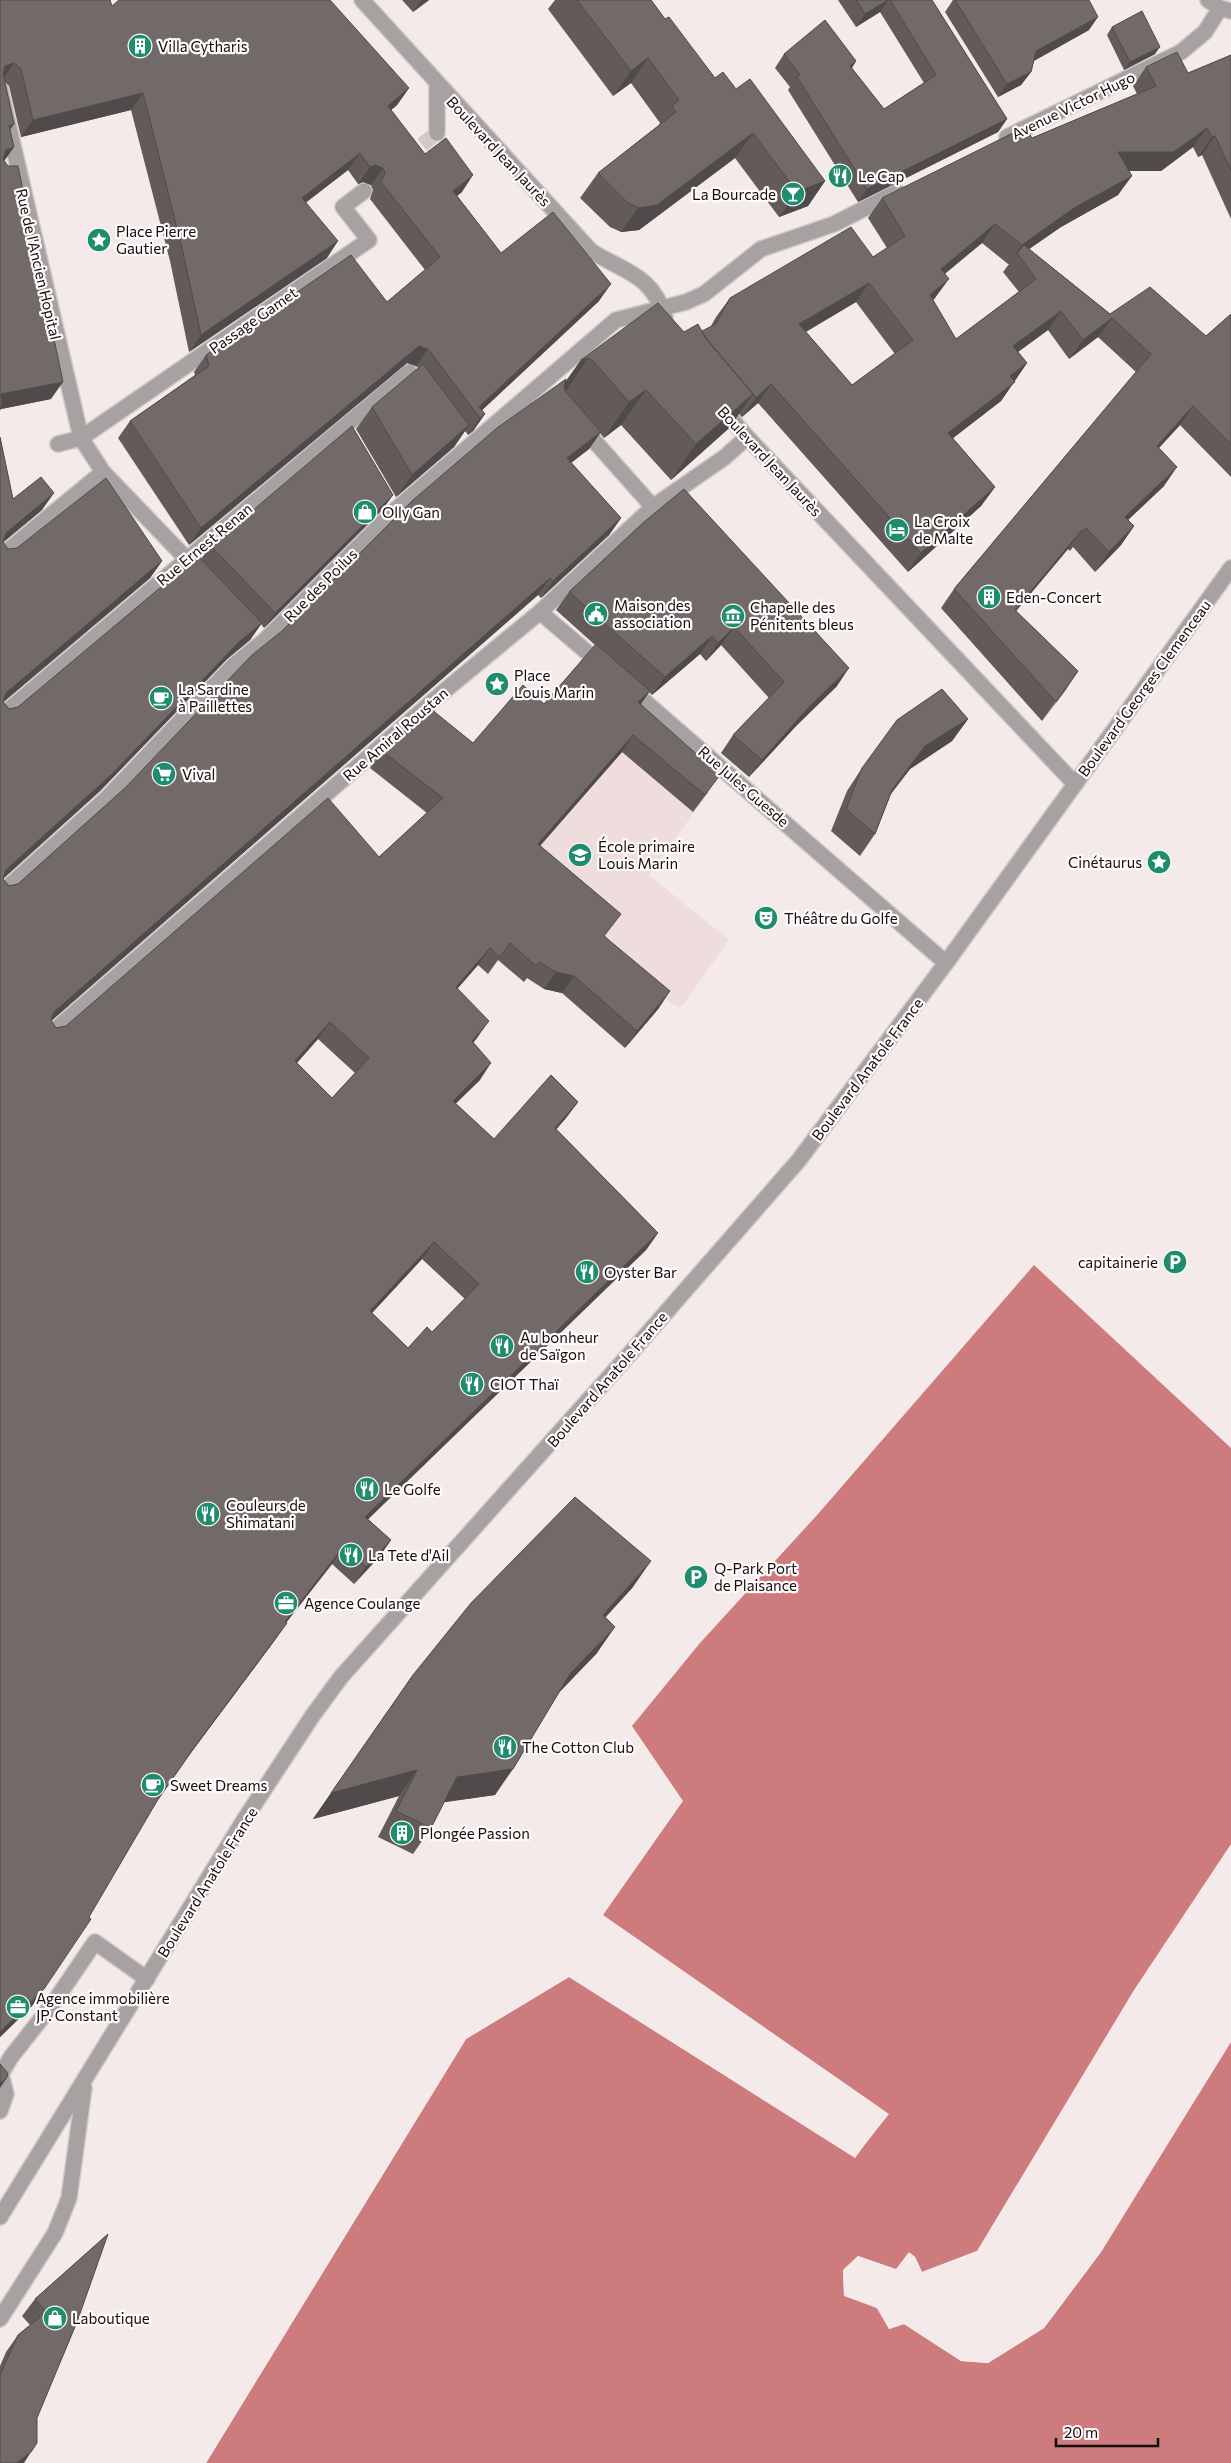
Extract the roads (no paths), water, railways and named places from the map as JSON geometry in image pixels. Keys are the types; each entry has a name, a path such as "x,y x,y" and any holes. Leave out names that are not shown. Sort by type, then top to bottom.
{"street":[{"name":"Boulevard Jean Jaurès","path":"362,0 591,251 610,264 630,271 648,284 662,307 671,333"},
{"name":"Avenue Victor Hugo","path":"994,144 1181,52 1205,32 1220,6"},
{"path":"437,84 437,133"},
{"name":"Rue de l'Ancien Hopital","path":"0,89 81,438 103,472 212,586"},
{"path":"1000,118 1011,135"},
{"path":"0,174 18,170"},
{"path":"662,307 686,302 704,294 761,249 834,224 914,184"},
{"name":"Passage Gamet","path":"81,438 368,240 343,208 364,191"},
{"name":"Rue des Poilus","path":"0,894 108,798 234,665 264,641 463,443 616,320 628,315 649,313 662,307"},
{"name":"Rue Ernest Renan","path":"0,717 186,558 409,372 432,402"},
{"name":"Boulevard Jean Jaurès","path":"711,395 747,437 1075,784"},
{"path":"574,418 653,507"},
{"path":"344,426 354,443"},
{"name":"Rue Amiral Roustan","path":"48,1036 442,693 540,612 653,507 725,457 747,437"},
{"path":"58,444 81,438"},
{"path":"0,558 103,472"},
{"path":"384,494 394,511"},
{"name":"Boulevard Georges Clemenceau","path":"1075,784 1231,568"},
{"name":"Rue Jules Guesde","path":"540,612 738,781 946,963"},
{"path":"251,627 264,641"},
{"name":"Boulevard Anatole France","path":"0,2217 244,1820 313,1715 341,1677 627,1357 799,1160 946,963 1075,784"},
{"path":"0,2111 6,2094 1,2074 52,2005 95,1942 147,1978"},
{"name":"Boulevard Anatole France","path":"0,2319 55,2233 69,2198 84,2082"}],"tunnel":[{"path":"404,159 437,133"}],"place":[{"name":"Villa Cytharis","path":"140,46"},
{"name":"Le Cap","path":"840,176"},
{"name":"La Bourcade","path":"793,194"},
{"name":"Place Pierre Gautier","path":"99,240"},
{"name":"Olly Gan","path":"365,512"},
{"name":"La Croix de Malte","path":"897,530"},
{"name":"Eden-Concert","path":"989,597"},
{"name":"Maison des association","path":"596,614"},
{"name":"Chapelle des Pénitents bleus","path":"733,616"},
{"name":"Place Louis Marin","path":"497,684"},
{"name":"La Sardine à Paillettes","path":"161,698"},
{"name":"Vival","path":"164,774"},
{"name":"École primaire Louis Marin","path":"580,855"},
{"name":"Cinétaurus","path":"1159,862"},
{"name":"Théâtre du Golfe","path":"766,918"},
{"name":"capitainerie","path":"1175,1262"},
{"name":"Oyster Bar","path":"587,1272"},
{"name":"Au bonheur de Saïgon","path":"502,1346"},
{"name":"CIOT Thaï","path":"472,1384"},
{"name":"Le Golfe","path":"367,1489"},
{"name":"Couleurs de Shimatani","path":"208,1514"},
{"name":"La Tete d'Ail","path":"351,1555"},
{"name":"Q-Park Port de Plaisance","path":"696,1577"},
{"name":"Agence Coulange","path":"286,1603"},
{"name":"The Cotton Club","path":"505,1747"},
{"name":"Sweet Dreams","path":"153,1785"},
{"name":"Plongée Passion","path":"402,1833"},
{"name":"Agence immobilière JP. Constant","path":"18,2007"},
{"name":"Laboutique","path":"55,2318"}]}
